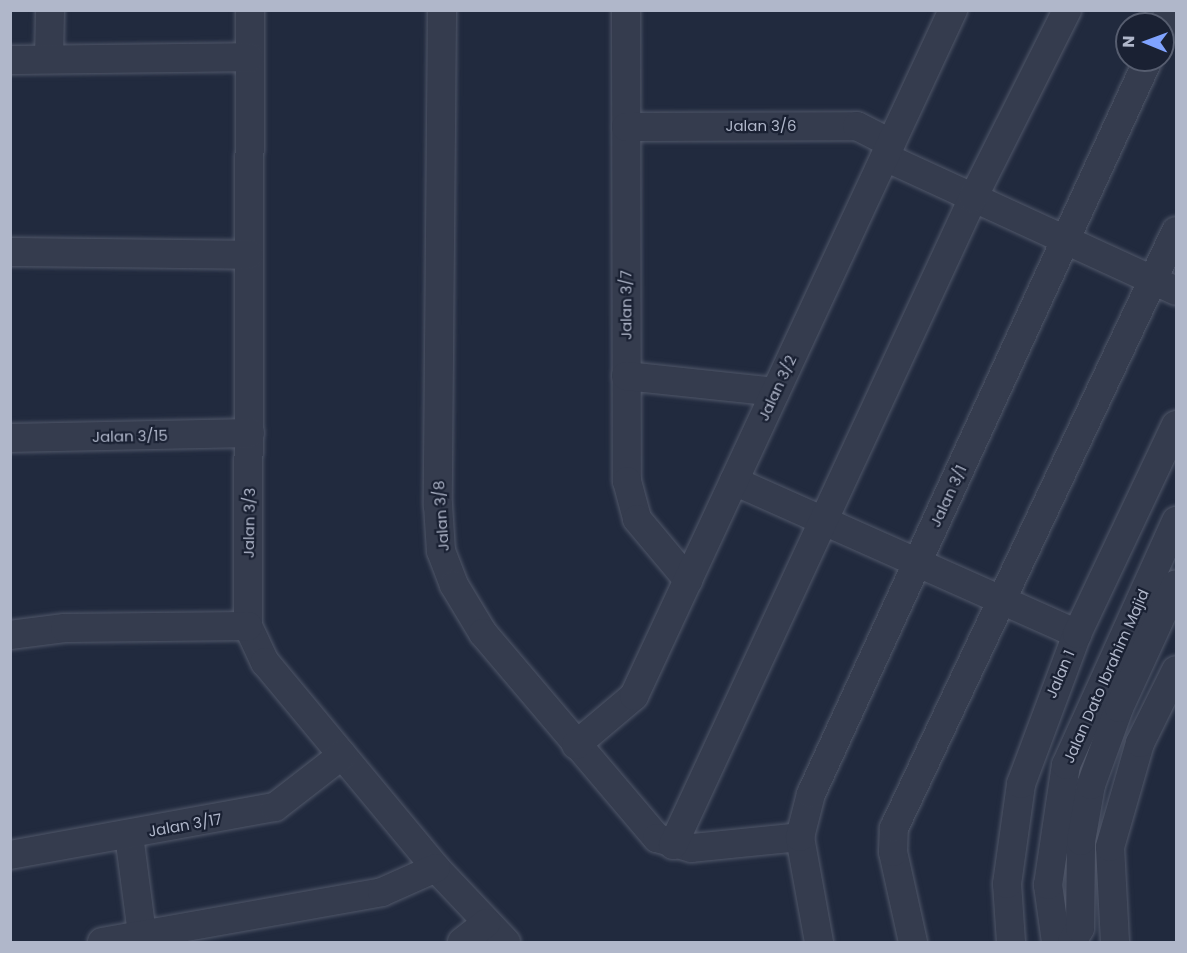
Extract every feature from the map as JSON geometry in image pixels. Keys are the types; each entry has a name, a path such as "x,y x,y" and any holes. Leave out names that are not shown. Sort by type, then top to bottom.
{"street":[{"path":"49,59 50,10"},
{"name":"Jalan 3/3","path":"250,10 248,626 265,662 435,868 506,942"},
{"name":"Jalan 3/8","path":"442,10 437,206 441,551 453,585 483,633 647,830 673,845 692,848 800,837"},
{"name":"Jalan 3/7","path":"626,10 626,376 630,499 638,519 688,580"},
{"name":"Jalan 3/2","path":"576,745 634,696 953,10"},
{"path":"673,845 973,198 1067,10"},
{"path":"10,60 249,57"},
{"name":"Jalan 3/1","path":"819,942 800,837 811,794 1143,72"},
{"name":"Jalan 3/6","path":"626,127 848,125 973,198 1066,243 1165,286"},
{"path":"913,942 893,852 894,828 1000,600 1165,286 1176,231"},
{"path":"10,252 249,255"},
{"path":"626,376 775,392"},
{"name":"Jalan 1","path":"1011,942 1007,884 1021,784 1077,634 1176,424"},
{"name":"Jalan 3/15","path":"10,438 250,433"},
{"path":"734,481 915,566 1077,634"},
{"name":"Jalan Dato Ibrahim Majid","path":"1056,942 1048,885 1066,765 1176,521"},
{"name":"Jalan Dato Ibrahim Majid","path":"1072,942 1080,928 1081,841 1091,785 1119,708 1176,584"},
{"path":"10,635 64,628 248,626"},
{"path":"1115,942 1110,847 1140,743 1176,670"},
{"name":"Jalan 3/17","path":"10,855 275,807 342,755"},
{"path":"129,835 143,939"},
{"path":"102,942 143,939 382,892 435,868"},
{"path":"462,942 486,923"}]}
